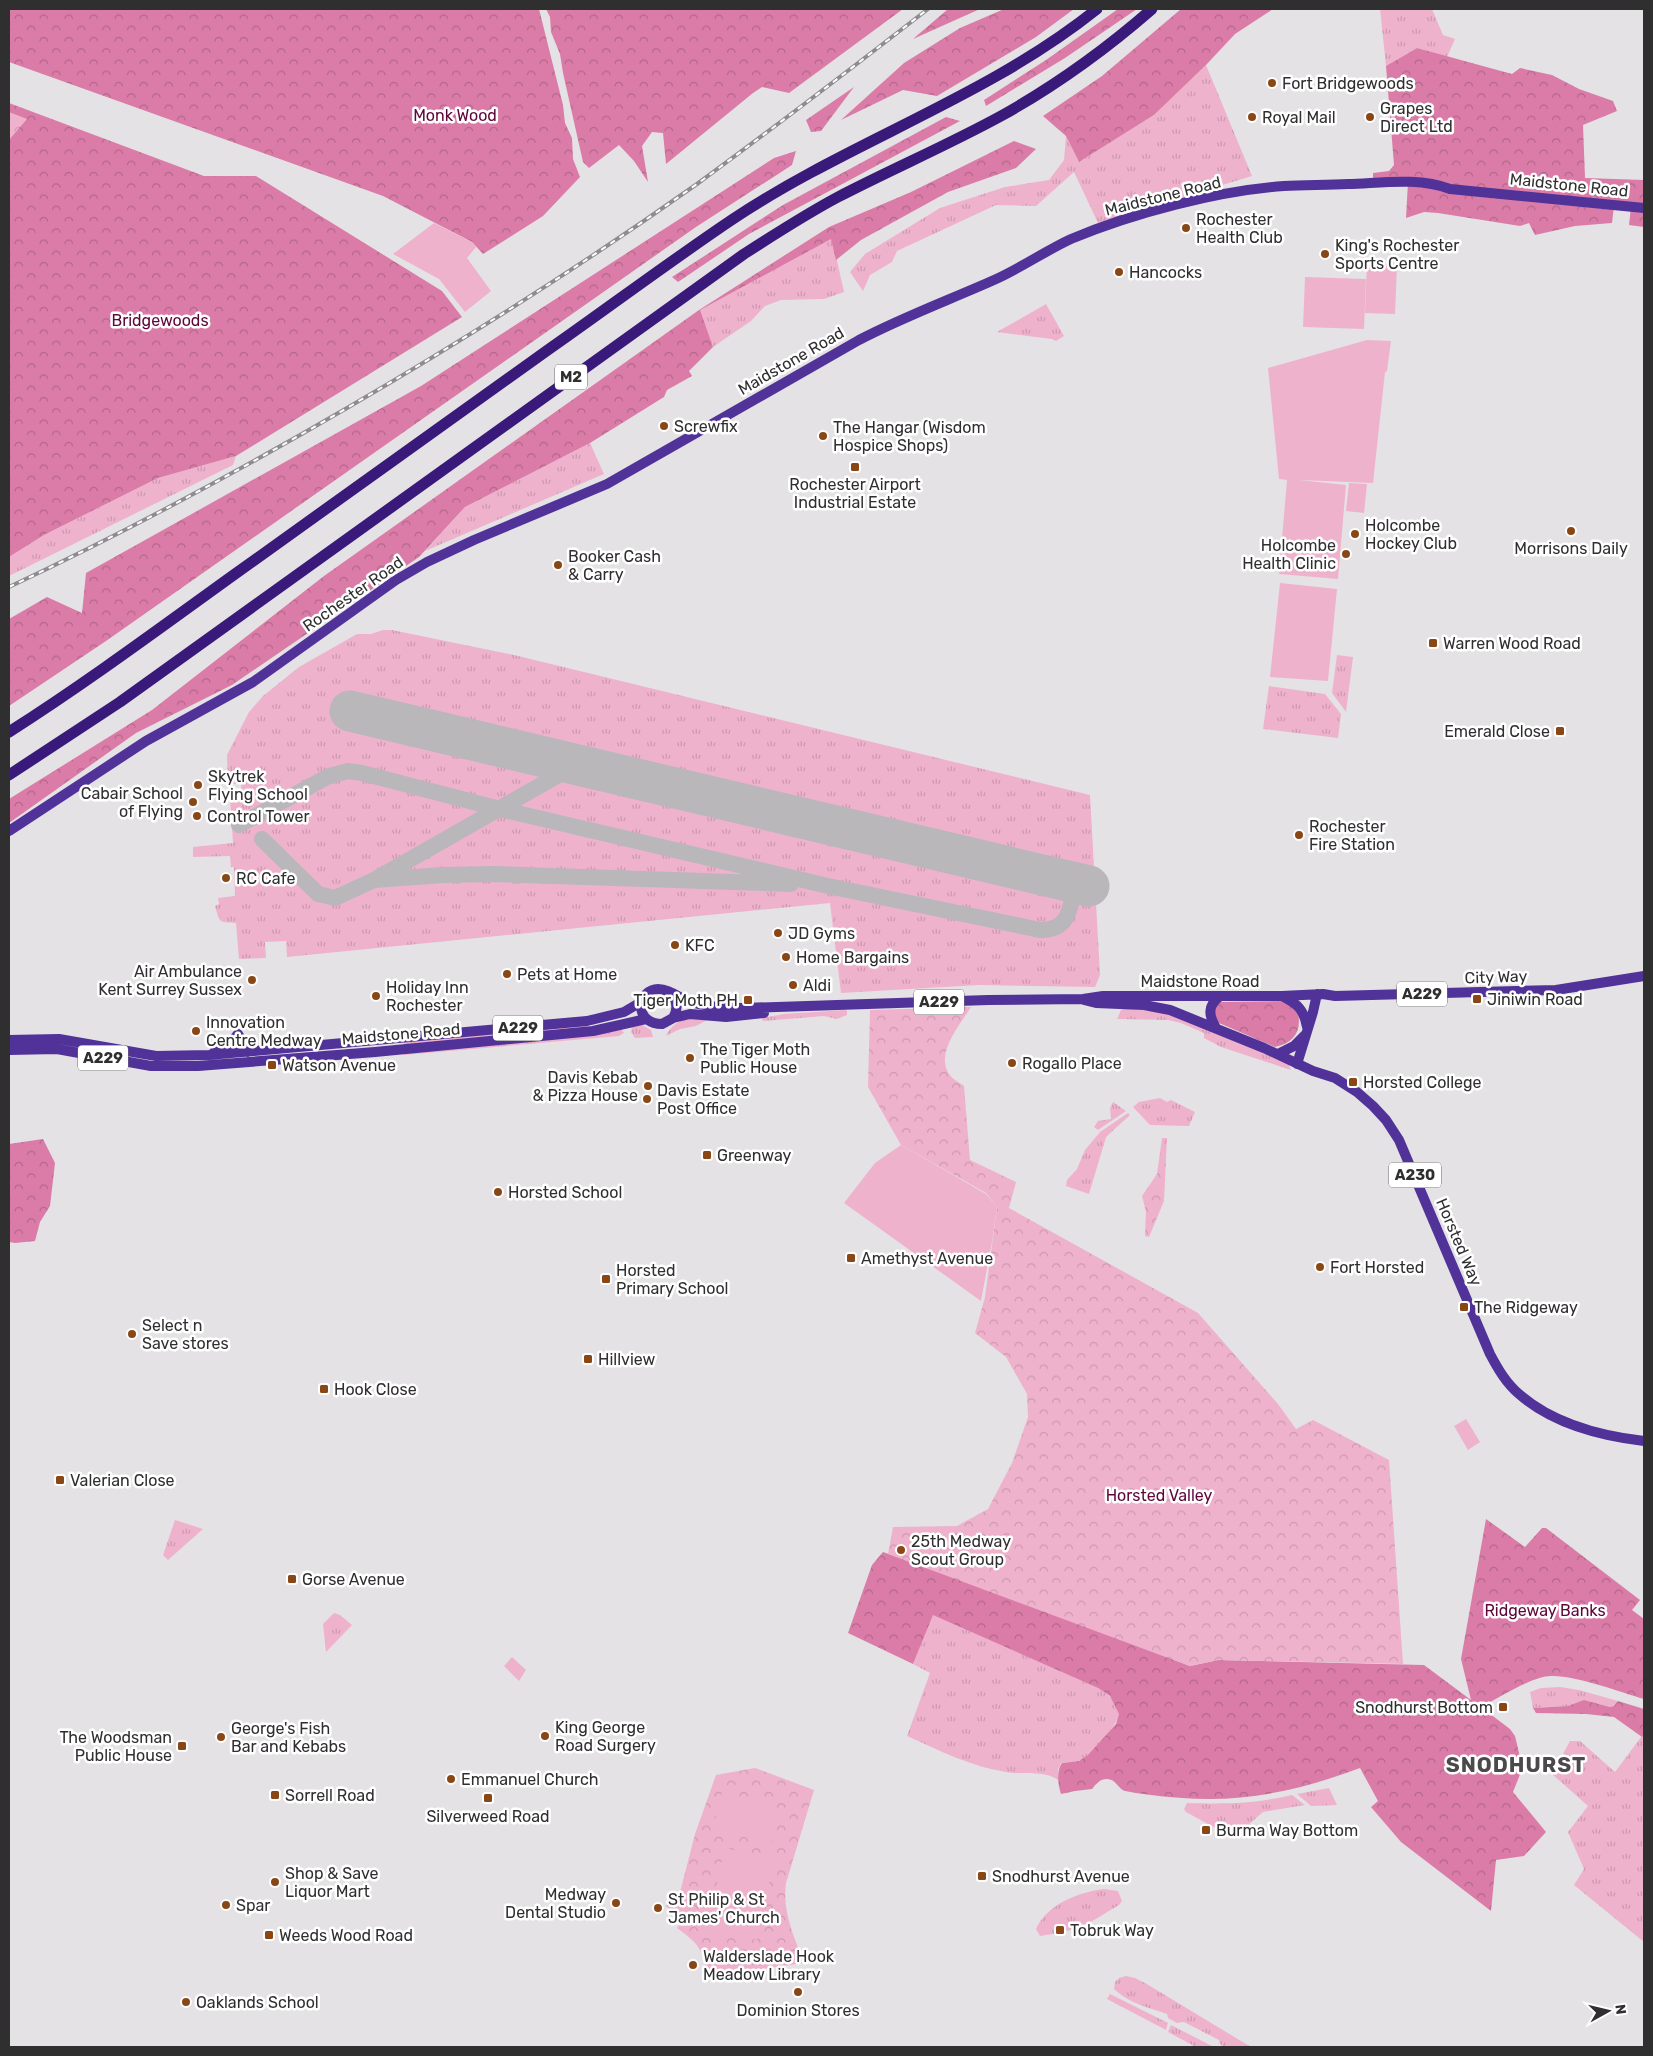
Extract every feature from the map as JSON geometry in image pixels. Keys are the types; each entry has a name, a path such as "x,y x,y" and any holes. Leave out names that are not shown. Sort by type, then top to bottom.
{"highway":[{"name":"M2","path":"9,732 103,670 618,299 733,219 799,180 998,77 1039,51 1097,9"},
{"name":"M2","path":"9,775 128,696 744,254 788,225 982,126 1041,93 1098,54 1152,9"}],"main road":[{"name":"Maidstone Road","path":"732,413 859,340 895,322 994,280 1066,242 1124,220 1197,201 1283,186 1420,182 1438,184 1450,188 1644,208"},
{"name":"Rochester Road","path":"9,831 146,741 253,682 396,580 419,566 474,540 607,484 732,413"},
{"name":"City Way","path":"1317,994 1335,996 1556,990 1644,976"},
{"name":"A229","path":"641,1002 646,994 653,990 662,989 670,992"},
{"name":"Maidstone Road","path":"670,992 690,1002 716,1007 743,1008 988,1000 1083,999 1104,996 1219,997 1317,994"},
{"path":"670,992 676,1004 673,1018"},
{"path":"1297,1064 1317,994"},
{"path":"1282,996 1302,1009 1306,1058 1318,1071"},
{"path":"1313,1012 1324,1002 1335,996"},
{"path":"1216,1028 1209,1012 1214,1000 1219,997"},
{"name":"Maidstone Road","path":"1083,999 1096,1004 1160,1007 1216,1028 1297,1064"},
{"name":"Maidstone Road","path":"9,1040 59,1039 156,1056 209,1055 587,1021 624,1012 641,1002"},
{"path":"641,1002 642,1012 646,1018"},
{"name":"Maidstone Road","path":"673,1018 692,1014 733,1017 787,1011 794,1007"},
{"name":"Maidstone Road","path":"9,1050 58,1049 151,1066 189,1067 375,1052 593,1031 646,1018"},
{"name":"A229","path":"646,1018 652,1023 660,1024 673,1018"},
{"path":"209,1055 228,1046 238,1034 248,1052"},
{"path":"1278,1054 1288,1050 1305,1035"},
{"name":"Horsted Way","path":"1297,1064 1335,1078 1357,1092 1380,1113 1399,1140 1498,1368 1518,1393 1546,1413 1570,1423 1607,1436 1644,1441"}],"green space":[{"name":"Monk Wood","path":"9,9 539,9 563,105 565,123 572,138 573,159 580,177 543,216 483,254 472,242 383,196 9,62"},
{"path":"546,9 903,9 789,93 762,87 666,164 663,133 652,132 642,146 648,182 634,161 619,145 589,168 583,162 560,54 551,32 550,17"},
{"path":"948,9 980,9 913,39"},
{"path":"1004,9 1074,9 1036,37 937,96 903,90 841,120 904,63 960,28"},
{"path":"1118,9 1137,9 1065,58 986,106 984,100 1046,60"},
{"path":"1181,9 1273,9 1235,34 1154,115 1079,162 1066,136 1043,116 1102,76"},
{"path":"1380,9 1432,9 1443,35 1455,39 1447,57 1417,48 1386,66"},
{"path":"1417,48 1512,74 1520,68 1552,75 1579,89 1613,101 1617,111 1583,125 1585,178 1644,180 1644,227 1629,225 1631,207 1614,206 1612,223 1575,226 1535,235 1529,223 1520,226 1424,212 1406,218 1408,182 1373,183 1373,173 1389,171 1394,165 1386,66"},
{"path":"1206,65 1252,176 1098,223 1074,172 1036,206 996,205 897,251 892,262 870,275 863,291 850,272 865,254 940,208 1005,187 1049,180 1064,160 1066,136 1079,162 1154,115"},
{"path":"854,87 821,131 811,132 806,120"},
{"name":"Bridgewoods","path":"9,103 204,176 256,176 442,291 462,317 236,456 158,478 44,535 9,557"},
{"path":"9,112 27,119 9,140"},
{"path":"946,117 960,121 749,234 678,282 672,277 783,205"},
{"path":"1014,141 1036,149 1016,168 948,192 861,240 836,260 831,239 700,310 713,347 689,371 692,376 667,390 664,397 590,443 465,507 419,557 232,685 136,733 9,823 9,799 152,710 324,576 699,310 829,227 911,192"},
{"path":"796,151 792,165 696,227 106,641 9,706 9,619 47,597 82,613 86,573 421,386 774,158"},
{"path":"434,223 472,242 476,247 467,258 491,291 465,312 439,279 393,254"},
{"path":"832,238 844,292 824,299 781,300 765,306 751,321 713,347 699,310"},
{"path":"1367,263 1397,265 1395,314 1365,313"},
{"path":"1305,277 1366,279 1364,329 1303,327"},
{"path":"1046,304 1064,336 1056,341 997,332"},
{"path":"1367,340 1391,341 1387,371 1385,372 1373,483 1299,480 1346,485 1338,579 1279,574 1287,480 1279,479 1268,368"},
{"path":"590,443 604,474 425,551 465,507"},
{"path":"236,456 233,465 9,576 9,557 44,535 158,478"},
{"path":"1349,483 1367,484 1364,513 1346,511"},
{"path":"1280,583 1337,589 1328,681 1270,677"},
{"path":"383,630 392,630 514,655 1090,795 1100,975 1095,987 979,985 841,993 830,903 287,957 286,941 265,942 266,958 239,959 236,923 223,922 218,916 215,906 219,904 218,898 235,896 234,867 231,867 230,856 193,857 193,847 233,843 230,798 242,797 241,784 228,784 227,755 249,712 263,696 299,667 357,634 371,634"},
{"path":"1337,655 1353,657 1346,712 1332,693"},
{"path":"1269,686 1325,694 1341,714 1338,738 1263,729"},
{"path":"1285,1001 1298,1013 1299,1026 1295,1036 1287,1043 1275,1047 1219,1023 1215,1020 1212,1010 1218,1002"},
{"name":"Horsted Valley","path":"971,1007 947,1048 945,1066 950,1076 964,1086 970,1160 1016,1182 1009,1208 1198,1313 1278,1404 1296,1429 1313,1420 1389,1460 1403,1664 1218,1660 1190,1666 888,1554 893,1527 957,1526 988,1509 1012,1463 1028,1417 1027,1394 1006,1357 975,1333 985,1297 997,1207 986,1193 901,1145 868,1087 870,1010"},
{"path":"1127,1008 1164,1013 1179,1018 1288,1063 1291,1070 1221,1047 1204,1038 1204,1033 1181,1023 1168,1020 1117,1019 1121,1010"},
{"path":"845,1010 847,1015 837,1019 824,1016 763,1021 762,1018 784,1014"},
{"path":"689,1017 707,1020 696,1026 680,1029 666,1036 676,1024"},
{"path":"586,1025 587,1029 404,1046 404,1042"},
{"path":"642,1025 651,1030 653,1037 635,1038 631,1032 632,1027"},
{"path":"621,1029 624,1033 619,1036 404,1055 404,1053"},
{"path":"1160,1098 1167,1102 1171,1100 1195,1112 1189,1126 1150,1125 1133,1107 1139,1102"},
{"path":"1113,1102 1126,1111 1098,1130 1094,1127 1098,1121 1111,1119 1110,1108"},
{"path":"1128,1113 1130,1115 1106,1137 1089,1194 1066,1186 1067,1180 1077,1169 1085,1150 1100,1132"},
{"path":"1162,1138 1167,1138 1164,1201 1149,1237 1145,1236 1146,1212 1142,1196 1157,1174"},
{"path":"43,1139 55,1163 50,1206 40,1222 35,1241 9,1242 9,1144"},
{"path":"901,1145 986,1194 997,1207 981,1301 844,1203 875,1163"},
{"path":"1466,1419 1480,1442 1468,1450 1454,1426"},
{"name":"Ridgeway Banks","path":"1486,1519 1525,1547 1542,1528 1546,1528 1640,1600 1632,1610 1644,1619 1644,1699 1585,1681 1551,1676 1525,1683 1481,1707 1510,1729 1515,1736 1521,1772 1513,1792 1546,1832 1524,1856 1496,1860 1491,1911 1401,1842 1371,1807 1378,1801 1360,1768 1316,1783 1250,1797 1228,1799 1182,1798 1125,1791 1110,1779 1100,1781 1092,1789 1061,1794 1058,1774 1062,1763 1079,1761 1088,1755 1116,1724 1119,1714 1110,1696 1098,1688 933,1615 913,1664 848,1633 872,1565 883,1552 1003,1594 1190,1666 1218,1660 1424,1665 1471,1700 1461,1659"},
{"path":"175,1520 203,1529 168,1560 163,1555"},
{"path":"334,1613 340,1615 352,1625 326,1652 323,1624"},
{"path":"933,1614 1098,1688 1114,1700 1119,1711 1111,1730 1093,1751 1082,1760 1061,1763 1058,1770 1058,1780 1047,1775 993,1770 955,1757 907,1736 930,1673 913,1664"},
{"path":"512,1657 526,1670 519,1681 504,1666"},
{"path":"1560,1687 1579,1690 1618,1701 1614,1706 1610,1707 1587,1701 1568,1706 1533,1708 1530,1692 1541,1688"},
{"path":"1584,1700 1610,1707 1614,1706 1618,1701 1644,1709 1644,1733 1642,1737 1614,1717 1586,1714 1536,1713 1533,1708 1568,1706"},
{"path":"1644,1733 1644,1942 1574,1885 1584,1869 1568,1832 1588,1806 1552,1774 1570,1741 1580,1741 1615,1772"},
{"path":"755,1768 814,1790 786,1883 785,1894 787,1914 804,1963 707,1977 704,1960 699,1948 677,1928 682,1921 666,1906 674,1895 679,1896 695,1834 716,1775"},
{"path":"1329,1788 1337,1805 1311,1806 1297,1794"},
{"path":"723,1791 781,1809 772,1843 712,1830"},
{"path":"1292,1795 1305,1805 1263,1812 1240,1832 1230,1828 1219,1830 1186,1812 1184,1809 1187,1803 1240,1803"},
{"path":"725,1848 774,1859 757,1940 707,1930"},
{"path":"1104,1889 1118,1891 1122,1901 1119,1905 1089,1923 1067,1931 1065,1927 1059,1929 1059,1933 1040,1936 1036,1929 1041,1920 1056,1906 1074,1896"},
{"path":"726,1940 729,1955 707,1960 705,1944"},
{"path":"1126,1976 1145,1983 1251,2047 1225,2047 1220,2044 1219,2040 1184,2022 1177,2023 1168,2018 1167,2014 1139,2005 1126,1998 1114,1989 1115,1982 1119,1978"},
{"path":"1110,1994 1168,2023 1166,2030 1107,1999"},
{"path":"1171,2025 1214,2047 1196,2047 1168,2032"}],"taxiway":[{"path":"262,839 318,894 335,898 374,880 576,765"},
{"path":"239,825 329,776 348,771 500,809 828,886 1040,930 1050,929 1063,922 1070,909 1076,883"},
{"path":"374,880 443,875 494,874 791,884"}],"runway":[{"path":"350,711 1089,886"}],"railway":[{"path":"9,587 137,524 222,479 347,408 481,327 612,243 697,184 928,9"}],"place":[{"name":"Fort Bridgewoods","path":"1272,83"},
{"name":"Royal Mail","path":"1252,117"},
{"name":"Grapes Direct Ltd","path":"1370,117"},
{"name":"Rochester Health Club","path":"1186,228"},
{"name":"King's Rochester Sports Centre","path":"1325,254"},
{"name":"Hancocks","path":"1119,272"},
{"name":"Screwfix","path":"664,426"},
{"name":"The Hangar (Wisdom Hospice Shops)","path":"823,436"},
{"name":"Rochester Airport Industrial Estate","path":"855,467"},
{"name":"Morrisons Daily","path":"1571,531"},
{"name":"Holcombe Hockey Club","path":"1355,534"},
{"name":"Holcombe Health Clinic","path":"1346,554"},
{"name":"Booker Cash & Carry","path":"558,565"},
{"name":"Warren Wood Road","path":"1433,643"},
{"name":"Emerald Close","path":"1560,731"},
{"name":"Skytrek Flying School","path":"198,785"},
{"name":"Cabair School of Flying","path":"193,802"},
{"name":"Control Tower","path":"197,816"},
{"name":"Rochester Fire Station","path":"1299,835"},
{"name":"RC Cafe","path":"226,878"},
{"name":"JD Gyms","path":"778,933"},
{"name":"KFC","path":"675,945"},
{"name":"Home Bargains","path":"786,957"},
{"name":"Pets at Home","path":"507,974"},
{"name":"Air Ambulance Kent Surrey Sussex","path":"252,980"},
{"name":"Aldi","path":"793,985"},
{"name":"Holiday Inn Rochester","path":"376,996"},
{"name":"Jiniwin Road","path":"1477,999"},
{"name":"Tiger Moth PH","path":"748,1000"},
{"name":"Innovation Centre Medway","path":"196,1031"},
{"name":"The Tiger Moth Public House","path":"690,1058"},
{"name":"Rogallo Place","path":"1012,1063"},
{"name":"Watson Avenue","path":"272,1065"},
{"name":"Horsted College","path":"1353,1082"},
{"name":"Davis Kebab & Pizza House","path":"648,1086"},
{"name":"Davis Estate Post Office","path":"647,1099"},
{"name":"Greenway","path":"707,1155"},
{"name":"Horsted School","path":"498,1192"},
{"name":"Amethyst Avenue","path":"851,1258"},
{"name":"Fort Horsted","path":"1320,1267"},
{"name":"Horsted Primary School","path":"606,1279"},
{"name":"The Ridgeway","path":"1464,1307"},
{"name":"Select n Save stores","path":"132,1334"},
{"name":"Hillview","path":"588,1359"},
{"name":"Hook Close","path":"324,1389"},
{"name":"Valerian Close","path":"60,1480"},
{"name":"25th Medway Scout Group","path":"901,1550"},
{"name":"Gorse Avenue","path":"292,1579"},
{"name":"Snodhurst Bottom","path":"1503,1707"},
{"name":"King George Road Surgery","path":"545,1736"},
{"name":"George's Fish Bar and Kebabs","path":"221,1737"},
{"name":"The Woodsman Public House","path":"182,1746"},
{"name":"Emmanuel Church","path":"451,1779"},
{"name":"Sorrell Road","path":"275,1795"},
{"name":"Silverweed Road","path":"488,1798"},
{"name":"Burma Way Bottom","path":"1206,1830"},
{"name":"Snodhurst Avenue","path":"982,1876"},
{"name":"Shop & Save Liquor Mart","path":"275,1882"},
{"name":"Medway Dental Studio","path":"616,1903"},
{"name":"Spar","path":"226,1905"},
{"name":"St Philip & St James' Church","path":"658,1908"},
{"name":"Tobruk Way","path":"1060,1930"},
{"name":"Weeds Wood Road","path":"269,1935"},
{"name":"Walderslade Hook Meadow Library","path":"693,1965"},
{"name":"Dominion Stores","path":"798,1992"},
{"name":"Oaklands School","path":"186,2002"}],"district":[{"name":"SNODHURST","path":"1516,1764"}]}
